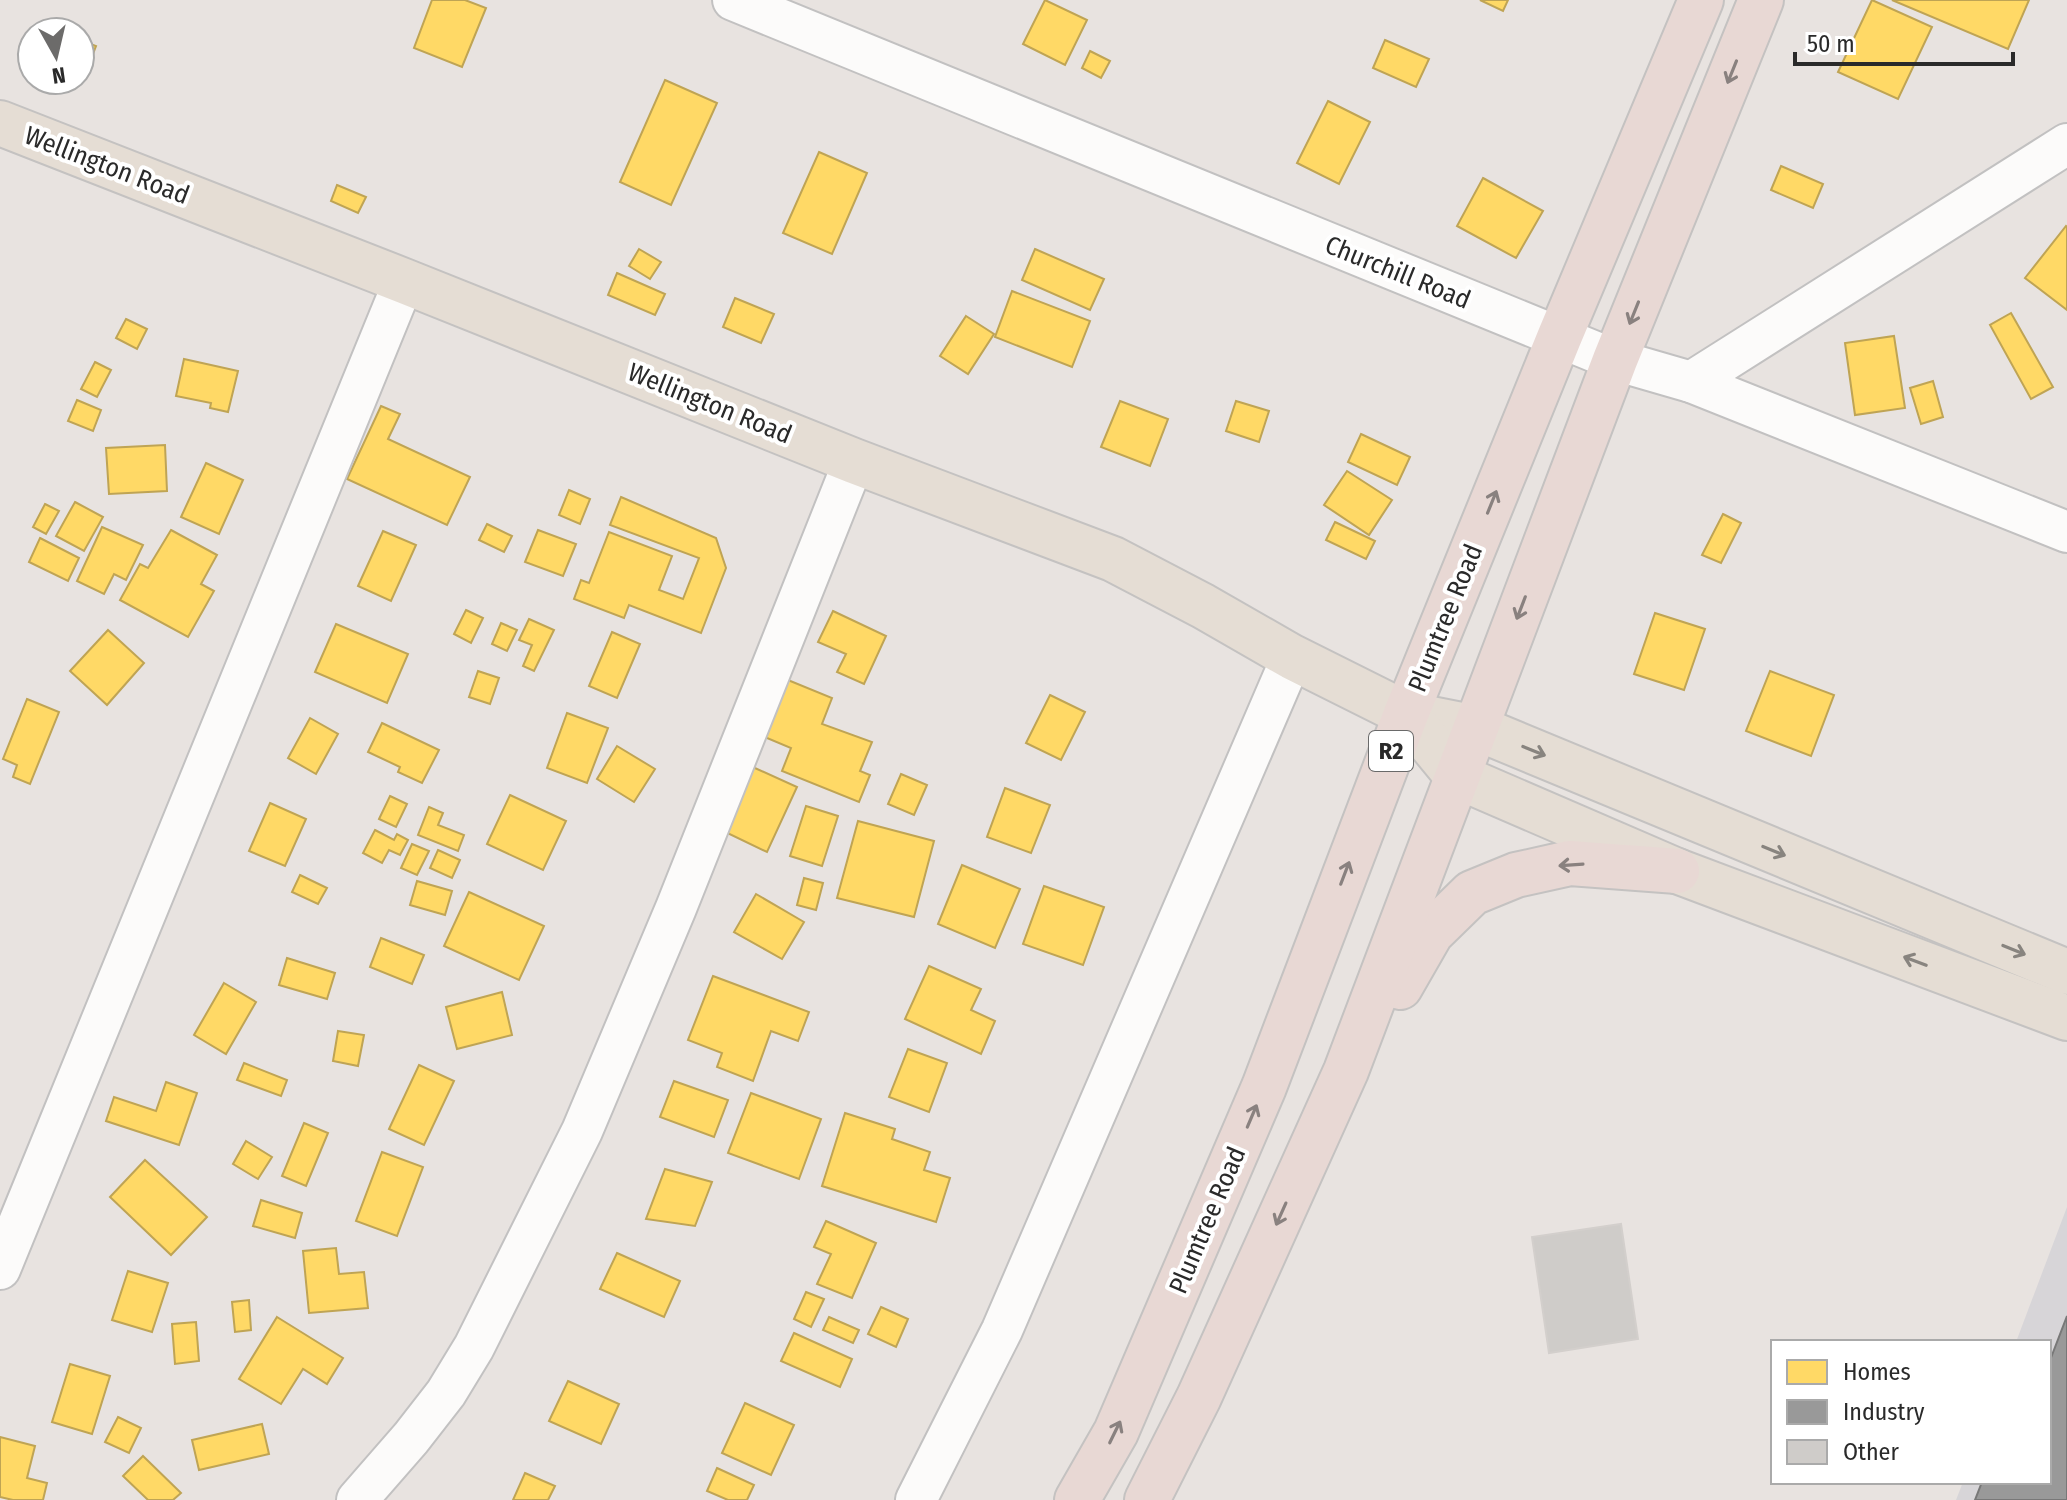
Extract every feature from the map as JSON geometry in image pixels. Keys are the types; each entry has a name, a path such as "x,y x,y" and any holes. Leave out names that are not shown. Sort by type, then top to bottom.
{"highway":[{"name":"Plumtree Road","path":"1077,1500 1116,1432 1264,1087 1406,714 1701,0"},
{"path":"1147,1500 1199,1397 1346,1071 1615,360 1761,0"},
{"path":"1346,1071 1431,933 1472,893 1516,875 1570,863 1677,871"}],"main road":[{"name":"Wellington Road","path":"0,123 854,461 1113,559 1292,657 1406,714"},
{"path":"1406,714 1477,728 2067,972"},
{"path":"1406,714 1457,776 1677,871 2067,1018"}],"street":[{"name":"Churchill Road","path":"733,0 1559,338 1615,360 1691,382 2067,532"},
{"path":"1691,382 2067,144"},
{"path":"0,1269 404,281"},
{"path":"357,1500 446,1393 474,1347 582,1131 676,908 854,461"},
{"path":"916,1500 1002,1330 1292,657"}],"shaded area":[{"path":"2067,1207 2067,1500 1956,1500 1962,1484 2051,1484 2051,1340 2017,1340"}],"building: Homes":[{"path":"432,0 465,0 486,8 462,67 414,48"},
{"path":"1045,0 1087,20 1065,65 1023,44"},
{"path":"1480,0 1508,0 1503,11"},
{"path":"1872,0 1932,27 1898,99 1838,72"},
{"path":"1892,0 2029,0 2008,49"},
{"path":"1385,40 1429,59 1416,87 1373,68"},
{"path":"1090,51 1110,61 1101,78 1082,68"},
{"path":"665,80 717,103 671,205 620,182"},
{"path":"1328,101 1370,122 1339,184 1297,163"},
{"path":"819,152 867,173 832,254 783,233"},
{"path":"1781,166 1823,184 1813,208 1771,190"},
{"path":"1483,178 1543,211 1516,258 1457,226"},
{"path":"337,185 366,197 358,213 331,201"},
{"path":"2067,227 2067,310 2025,278"},
{"path":"639,249 661,262 650,279 629,266"},
{"path":"1035,249 1104,279 1090,310 1022,280"},
{"path":"617,273 665,294 655,315 608,295"},
{"path":"1012,291 1090,321 1072,367 995,337"},
{"path":"735,298 774,314 761,343 723,327"},
{"path":"2011,313 2053,387 2031,399 1990,325"},
{"path":"966,316 994,334 968,374 940,356"},
{"path":"126,319 147,329 137,349 116,338"},
{"path":"1894,336 1905,408 1855,415 1845,343"},
{"path":"184,359 238,371 228,412 210,408 211,403 176,396"},
{"path":"95,362 111,370 97,397 81,389"},
{"path":"1933,381 1943,417 1921,424 1910,388"},
{"path":"77,400 101,410 93,431 68,421"},
{"path":"1120,401 1168,419 1150,466 1101,447"},
{"path":"1236,401 1269,411 1259,442 1226,431"},
{"path":"381,406 400,414 388,439 470,477 447,525 347,479"},
{"path":"1361,434 1410,457 1397,485 1348,462"},
{"path":"165,445 167,491 109,494 106,448"},
{"path":"206,463 243,480 219,534 181,517"},
{"path":"1347,471 1392,500 1369,535 1324,505"},
{"path":"569,490 590,499 580,524 559,515"},
{"path":"621,497 716,538 726,568 701,633 629,605 624,618 574,599 581,580 589,583 609,532 672,556 659,590 683,599 699,558 610,525"},
{"path":"75,502 103,517 84,551 56,536"},
{"path":"45,504 59,511 46,534 33,527"},
{"path":"1723,514 1741,523 1721,563 1702,555"},
{"path":"1335,522 1375,541 1366,559 1326,540"},
{"path":"487,524 512,536 504,552 479,540"},
{"path":"102,527 143,545 126,580 114,574 104,594 77,581"},
{"path":"171,530 217,555 201,584 214,591 188,637 120,600 140,564 148,568"},
{"path":"538,530 576,544 563,576 525,562"},
{"path":"383,531 416,545 391,601 358,586"},
{"path":"40,538 79,558 68,581 29,562"},
{"path":"466,610 483,618 471,643 454,634"},
{"path":"833,611 886,636 864,684 837,672 846,654 818,642"},
{"path":"1655,613 1705,629 1684,690 1634,674"},
{"path":"529,619 554,630 534,671 523,666 532,645 519,640"},
{"path":"501,623 517,630 507,651 492,644"},
{"path":"336,624 408,654 387,703 315,672"},
{"path":"108,630 144,663 107,705 70,671"},
{"path":"612,632 640,644 617,698 589,686"},
{"path":"478,671 499,678 490,704 469,697"},
{"path":"1770,671 1834,695 1811,756 1746,731"},
{"path":"783,678 832,698 822,724 872,742 860,771 870,775 859,802 782,771 791,748 760,735"},
{"path":"1050,695 1085,712 1061,760 1026,743"},
{"path":"27,699 59,712 30,784 13,777 17,765 3,759"},
{"path":"567,713 608,728 587,783 547,768"},
{"path":"310,718 338,734 316,774 288,758"},
{"path":"382,723 439,750 422,783 398,772 400,767 368,752"},
{"path":"617,746 655,769 634,802 597,779"},
{"path":"746,764 797,787 767,852 717,828"},
{"path":"901,774 927,785 914,815 888,804"},
{"path":"1005,788 1050,805 1031,853 987,837"},
{"path":"510,795 566,821 543,870 487,844"},
{"path":"390,796 407,804 396,827 379,819"},
{"path":"270,803 306,819 285,866 249,851"},
{"path":"806,806 838,816 822,866 790,856"},
{"path":"429,807 443,813 438,825 464,835 458,851 418,835"},
{"path":"858,821 934,841 914,917 837,898"},
{"path":"375,830 394,840 397,834 408,840 400,855 389,850 382,863 363,853"},
{"path":"412,844 429,851 417,875 401,868"},
{"path":"438,850 460,860 452,878 430,868"},
{"path":"962,865 1020,889 995,948 938,924"},
{"path":"300,875 327,888 318,904 292,892"},
{"path":"804,878 823,883 816,910 797,905"},
{"path":"417,881 452,891 445,915 410,905"},
{"path":"1044,886 1104,907 1083,965 1023,944"},
{"path":"469,892 544,926 519,980 444,946"},
{"path":"756,894 804,922 782,959 734,932"},
{"path":"381,938 424,955 412,984 370,967"},
{"path":"287,958 335,973 327,999 279,985"},
{"path":"929,966 981,989 971,1010 995,1021 981,1054 905,1019"},
{"path":"713,976 809,1012 798,1041 771,1031 753,1081 717,1067 722,1053 688,1040"},
{"path":"224,983 256,1002 226,1054 194,1035"},
{"path":"502,992 512,1035 457,1049 446,1007"},
{"path":"338,1031 364,1035 358,1066 333,1061"},
{"path":"908,1049 947,1063 929,1112 889,1097"},
{"path":"244,1063 287,1080 281,1096 237,1080"},
{"path":"419,1065 454,1081 424,1145 389,1129"},
{"path":"674,1081 728,1100 714,1137 660,1117"},
{"path":"166,1082 197,1093 179,1145 106,1121 114,1097 156,1111"},
{"path":"751,1093 821,1119 799,1179 728,1153"},
{"path":"845,1113 895,1129 892,1139 930,1152 924,1170 950,1178 936,1222 822,1186"},
{"path":"304,1123 328,1133 306,1186 282,1176"},
{"path":"246,1141 272,1157 258,1179 233,1164"},
{"path":"382,1152 423,1167 397,1236 356,1221"},
{"path":"145,1160 207,1217 171,1255 110,1197"},
{"path":"665,1169 712,1182 695,1226 646,1219"},
{"path":"261,1200 302,1213 295,1238 253,1226"},
{"path":"826,1221 876,1243 852,1298 817,1284 831,1254 814,1247"},
{"path":"336,1248 339,1274 364,1272 368,1308 309,1313 303,1251"},
{"path":"617,1253 680,1281 664,1317 600,1289"},
{"path":"128,1271 168,1283 152,1332 112,1320"},
{"path":"806,1292 824,1299 811,1327 794,1319"},
{"path":"249,1300 251,1330 235,1332 232,1302"},
{"path":"881,1307 908,1319 896,1347 868,1334"},
{"path":"277,1317 343,1358 327,1384 303,1369 281,1404 239,1379"},
{"path":"829,1317 859,1330 853,1343 823,1330"},
{"path":"196,1322 199,1361 175,1364 172,1324"},
{"path":"794,1333 852,1359 840,1387 781,1361"},
{"path":"70,1364 110,1376 92,1434 52,1422"},
{"path":"568,1381 619,1404 601,1444 549,1421"},
{"path":"745,1403 794,1425 771,1475 722,1453"},
{"path":"118,1417 141,1428 129,1453 105,1442"},
{"path":"262,1424 269,1454 199,1470 192,1440"},
{"path":"0,1437 35,1446 27,1478 47,1483 43,1500 0,1497"},
{"path":"143,1456 181,1493 173,1500 148,1500 123,1476"},
{"path":"717,1468 754,1485 747,1500 728,1500 707,1491"},
{"path":"525,1473 555,1486 548,1500 513,1500"}],"building: Industry":[{"path":"2067,1316 2067,1500 1975,1500 1981,1484 2051,1484 2051,1358"}],"building: Other":[{"path":"1621,1224 1638,1339 1549,1353 1532,1237"}]}
